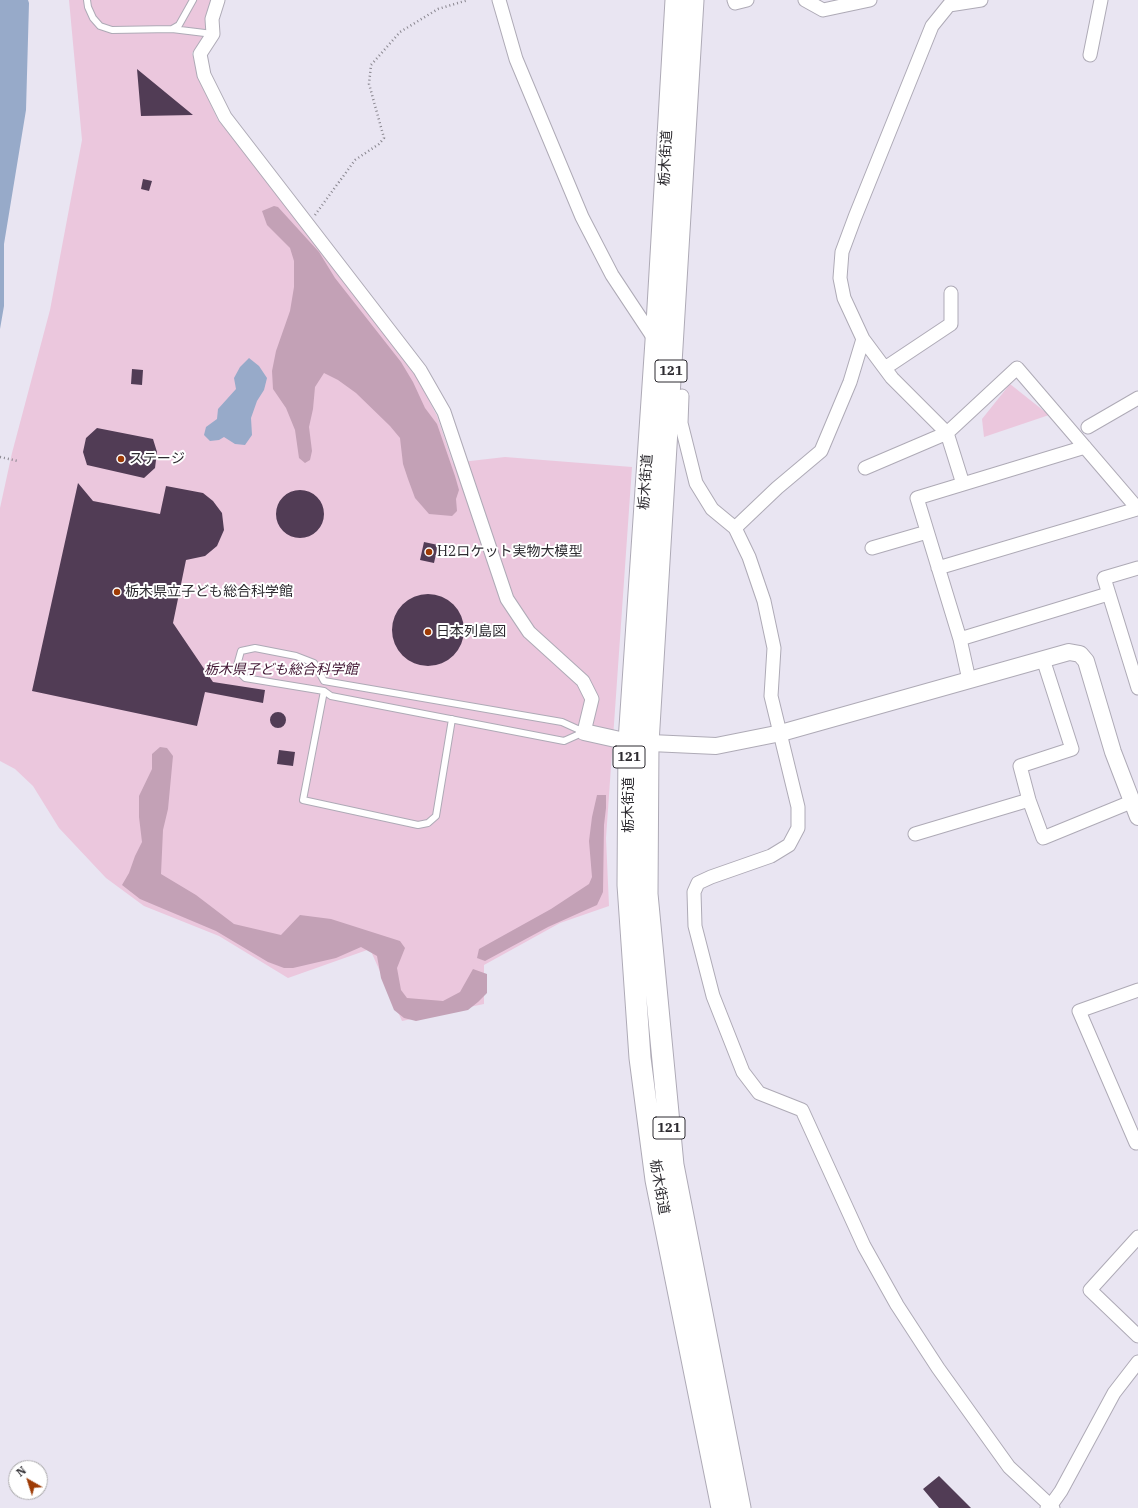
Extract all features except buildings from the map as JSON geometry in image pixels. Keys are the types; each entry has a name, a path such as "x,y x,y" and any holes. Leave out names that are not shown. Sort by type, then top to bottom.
{"highway":[{"name":"栃木街道","path":"676,0 656,341 639,743 647,894 673,1165 740,1508"},
{"name":"栃木街道","path":"693,0 628,884 640,1058 656,1180 722,1508"}],"street":[{"path":"218,0 212,19 213,34 200,54 204,75 225,117 420,370 444,412 506,599 530,632 583,681 592,699 584,732 639,743 716,746 781,733 1069,652 1080,654 1086,661 1113,752 1138,817"},
{"path":"499,0 516,59 582,217 612,275 656,341"},
{"path":"734,0 735,3 747,0"},
{"path":"805,0 822,10 870,0"},
{"path":"963,484 947,434 892,378 863,339 844,298 840,278 842,252 855,216 932,26 949,5 963,1 981,0"},
{"path":"1090,55 1101,0"},
{"path":"885,368 951,324 951,293"},
{"path":"735,528 777,488 821,451 850,382 863,339"},
{"path":"865,468 947,434 1017,368 1138,509 938,568"},
{"path":"682,396 681,424 696,483 712,509 735,528 749,557 764,601 774,648 771,696 798,807 798,828 789,845 771,856 698,883 694,892 695,926 713,996 743,1072 759,1093 802,1110 864,1246 897,1305 938,1368 1009,1467 1050,1507 1065,1484 1114,1393 1138,1362"},
{"path":"1088,427 1138,398"},
{"path":"969,680 960,639 917,498 1085,447"},
{"path":"872,548 927,532"},
{"path":"1138,568 1104,578 1108,594 1133,655 1138,688"},
{"path":"960,639 1108,594"},
{"path":"1043,659 1072,749 1020,766 1029,800 1043,838 1131,802"},
{"path":"914,834 1029,800"},
{"path":"1138,990 1079,1011 1136,1143 1138,1142"},
{"path":"1138,1237 1090,1290 1138,1336"}],"lane":[{"path":"88,0 88,7 93,18 100,26 112,30 172,29 213,34"},
{"path":"172,29 179,24 193,0"},
{"path":"255,648 296,656 314,663 324,681 562,722 584,732 564,741 331,696 324,691 245,678 236,669 241,651 255,648"},
{"path":"324,691 303,800 418,825 428,823 436,816 452,719"}],"path":[{"path":"308,224 355,160 379,144 384,138 369,84 371,65 400,32 438,9 468,0"},
{"path":"0,457 18,461"}],"green space":[{"name":"栃木県子ども総合科学館","path":"69,0 214,0 207,35 192,53 201,84 218,120 322,249 415,374 437,416 453,463 505,457 632,467 606,838 609,906 560,923 484,965 484,1004 402,1021 370,949 288,978 219,936 144,906 106,878 59,828 33,786 15,769 0,761 0,508 12,453 50,310 82,140"},
{"path":"1010,384 1049,415 984,437 982,419"}],"shaded area":[{"path":"274,206 278,207 319,252 335,278 401,362 413,382 425,408 437,424 455,476 459,490 456,499 457,511 452,516 429,514 415,498 403,464 400,438 390,426 356,393 338,380 324,373 315,387 313,409 309,427 312,451 310,460 305,463 299,458 295,430 286,408 273,389 272,371 276,351 290,311 294,287 294,261 290,248 267,225 262,211"},
{"path":"160,747 167,748 173,756 168,809 163,830 161,874 196,895 234,924 281,935 300,915 331,919 400,941 405,948 397,968 401,990 407,998 443,1001 460,992 473,969 487,974 487,993 468,1010 416,1021 404,1018 394,1010 381,978 377,956 361,947 336,958 293,968 284,968 268,962 216,931 140,899 122,885 129,873 142,842 139,817 139,796 152,769 152,754"},
{"path":"597,795 606,795 606,808 604,825 603,892 597,905 548,927 485,961 477,958 479,949 551,909 589,884 592,877 589,841"}],"water":[{"path":"0,0 28,0 29,3 26,110 4,244 4,306 0,329"},
{"path":"249,358 259,366 267,378 264,390 257,401 251,418 252,435 245,445 235,444 224,437 219,440 210,441 204,435 206,427 217,419 218,409 236,389 234,378 240,367"}],"place":[{"name":"ステージ","path":"121,459"},
{"name":"H2ロケット実物大模型","path":"429,552"},
{"name":"栃木県立子ども総合科学館","path":"117,592"},
{"name":"日本列島図","path":"428,632"}]}
